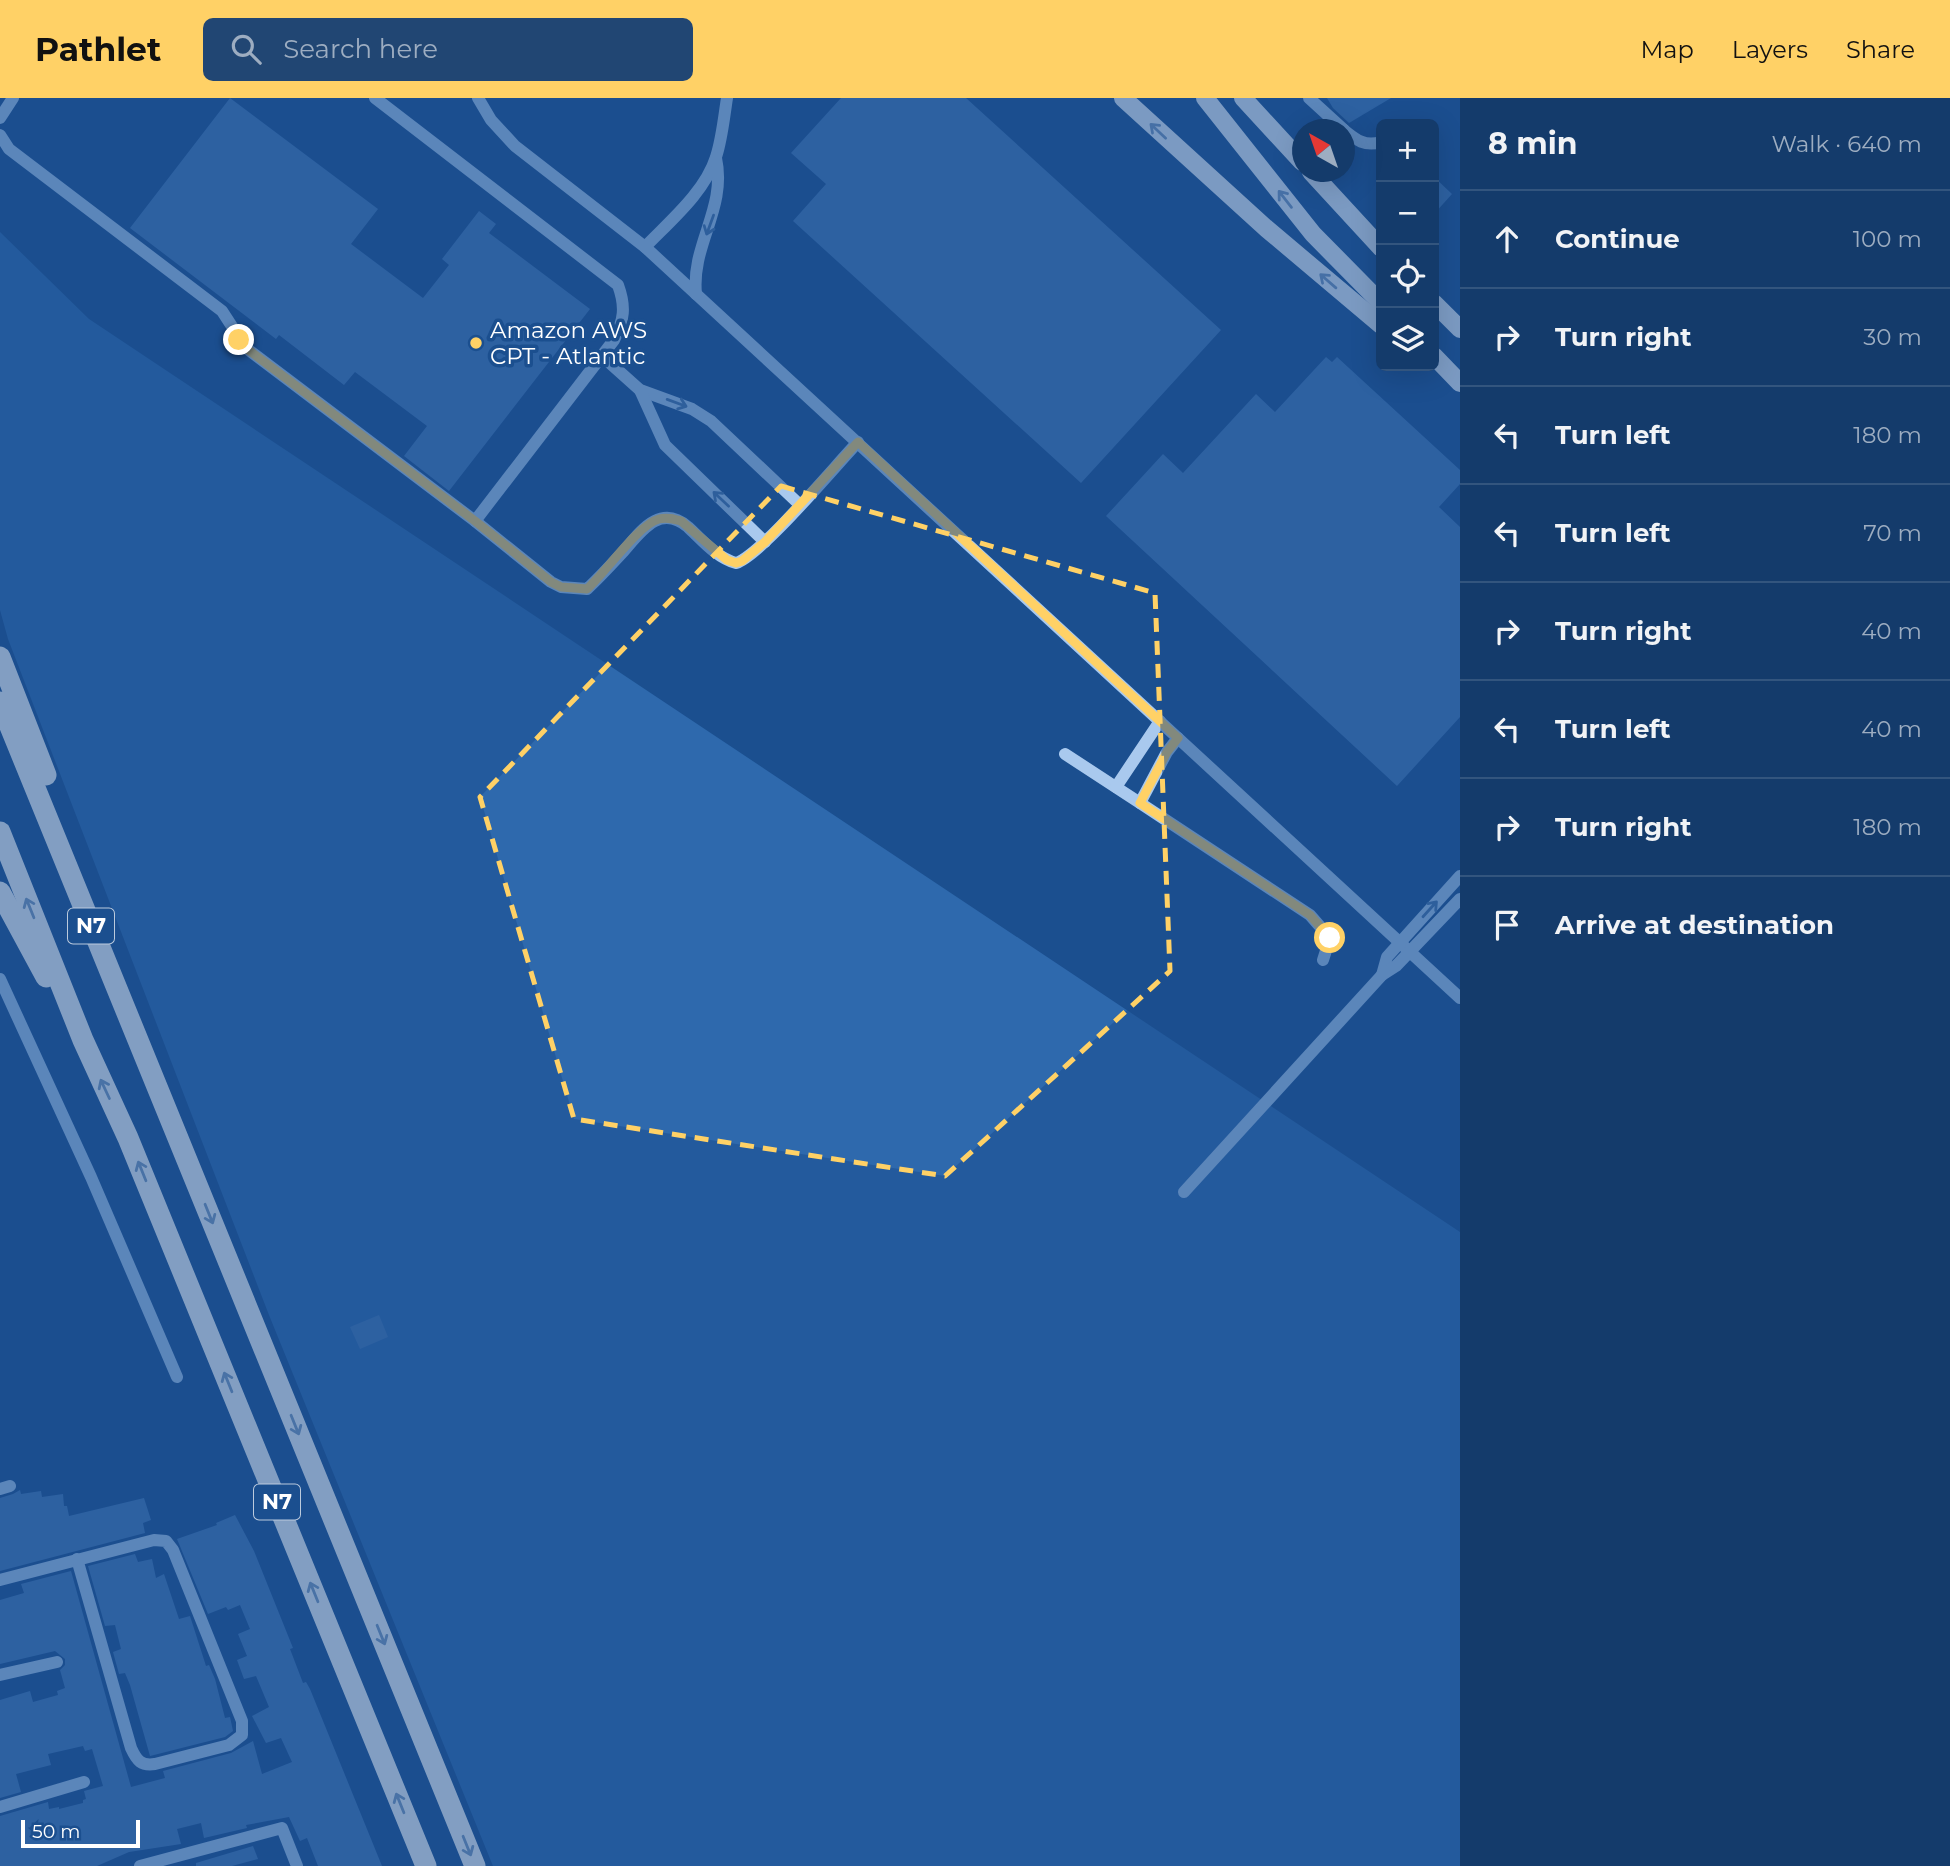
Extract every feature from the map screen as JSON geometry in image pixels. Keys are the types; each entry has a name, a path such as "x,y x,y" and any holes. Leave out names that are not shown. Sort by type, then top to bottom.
{"highway":[{"path":"0,657 188,1129 183,1151"},
{"name":"N7","path":"0,702 475,1866"},
{"name":"N7","path":"0,832 83,1040 133,1150 426,1866"},
{"path":"0,892 83,1040"}],"main road":[{"path":"1123,98 1238,203 1376,320"},
{"path":"1205,98 1313,234 1376,298"},
{"path":"1243,98 1292,150"},
{"path":"1320,182 1378,245"},
{"path":"1439,308 1460,329"},
{"path":"1439,361 1460,383"},
{"path":"1439,368 1460,383"}],"street":[{"path":"0,118 13,98"},
{"path":"375,98 618,285 623,301 621,325 602,356 475,521"},
{"path":"478,98 491,120 515,146 645,247 1460,998"},
{"path":"645,247 698,189 716,158 727,98"},
{"path":"1309,98 1332,119"},
{"path":"0,135 9,149 222,311 246,348 561,587 587,589 643,529 661,518 681,521 720,556 736,563 742,561 765,542 858,442"},
{"path":"1355,138 1360,142 1376,143"},
{"path":"696,295 698,256 713,216 719,171 716,158"},
{"path":"602,356 640,390 692,409 711,421 799,504"},
{"path":"640,390 665,445 765,542"},
{"path":"1116,787 1160,721"},
{"path":"1140,803 1167,752 1178,738"},
{"path":"1065,754 1310,915 1330,938 1323,960"},
{"path":"1405,947 1460,876"},
{"path":"1184,1192 1382,975 1387,957 1405,947 1460,899"},
{"path":"0,979 92,1177 177,1377"},
{"path":"0,1580 77,1559 153,1540 166,1541 170,1545 242,1721 242,1735 229,1745 155,1764 141,1763 131,1748 77,1559"},
{"path":"0,1675 57,1662"},
{"path":"0,1807 84,1782"},
{"path":"140,1866 282,1828 297,1866"}],"highlighted area":[{"path":"781,486 1155,593 1170,971 945,1176 574,1119 480,797"}],"shaded area":[{"path":"0,232 89,319 1460,1232 1460,1866 493,1866 269,1315 8,639 0,610"}],"building":[{"path":"230,98 378,209 351,244 423,298 449,265 442,259 479,211 496,224 489,233 590,309 449,491 404,456 427,426 355,372 344,385 279,335 276,339 130,228"},
{"path":"841,98 966,98 1221,330 1081,483 793,221 826,184 791,153"},
{"path":"1327,98 1391,98 1355,119 1345,119"},
{"path":"1439,182 1452,194 1439,208"},
{"path":"1326,357 1332,362 1337,357 1460,470 1460,484 1439,507 1460,527 1460,717 1397,786 1106,516 1163,454 1183,473 1256,394 1275,412"},
{"path":"379,1315 388,1337 360,1349 350,1327"},
{"path":"20,1490 21,1494 41,1491 42,1497 63,1494 64,1506 67,1506 69,1516 144,1498 151,1520 143,1523 145,1533 0,1571 0,1498"},
{"path":"235,1515 254,1551 293,1648 290,1649 303,1683 306,1682 310,1689 382,1866 318,1866 307,1838 300,1841 289,1817 246,1825 247,1828 204,1838 201,1823 177,1829 181,1844 129,1852 97,1866 0,1866 0,1816 48,1802 49,1809 83,1803 86,1799 84,1791 103,1786 92,1749 85,1751 83,1746 48,1754 51,1765 16,1774 21,1792 0,1798 0,1700 30,1691 33,1702 58,1695 57,1691 65,1688 60,1670 65,1665 65,1659 55,1651 0,1664 0,1600 24,1593 21,1584 71,1571 131,1787 165,1778 163,1771 231,1753 253,1741 262,1774 292,1762 281,1738 266,1743 252,1716 269,1707 256,1676 244,1679 237,1660 247,1656 238,1634 250,1629 240,1605 208,1614 177,1539 217,1525 216,1523"},
{"path":"135,1554 138,1562 152,1559 156,1578 164,1574 179,1619 190,1616 206,1666 209,1665 215,1679 225,1718 230,1717 233,1731 225,1737 150,1756 130,1685 125,1673 119,1674 113,1652 121,1649 115,1625 105,1626 88,1566"},
{"path":"253,1846 258,1859 232,1866 196,1866 196,1863"}],"place":[{"name":"Amazon AWS CPT - Atlantic","path":"476,343"}],"route":[{"path":"239,340 551,582 573,589 587,589 643,529 661,518 681,521 720,556 736,563 742,561 765,542 858,442 1178,738 1167,752 1140,803 1310,915 1330,938"}]}
